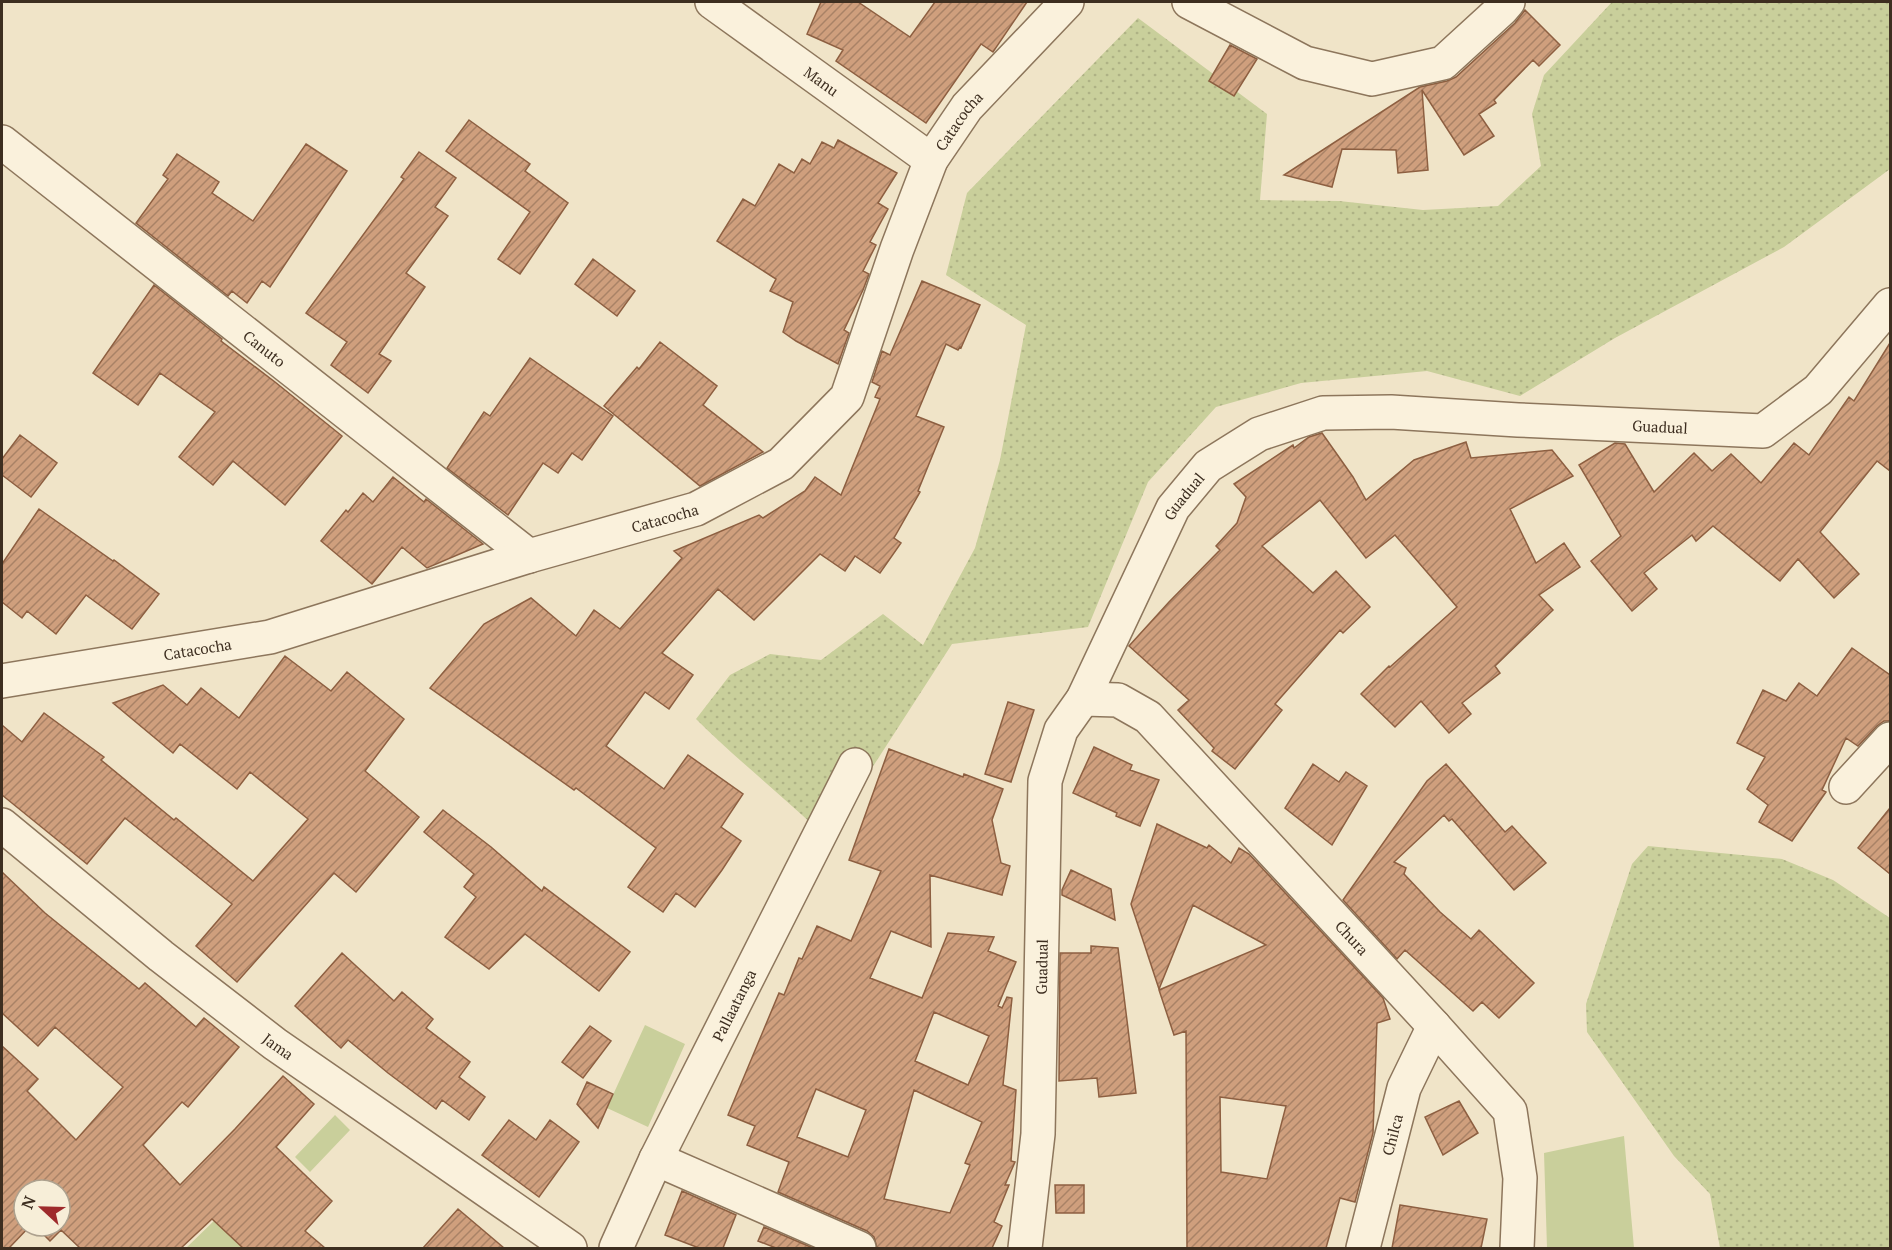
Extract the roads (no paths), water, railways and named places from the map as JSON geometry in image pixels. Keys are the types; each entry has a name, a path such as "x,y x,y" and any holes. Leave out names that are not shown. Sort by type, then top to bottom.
{"street":[{"name":"Manu","path":"712,2 931,160"},
{"name":"Catacocha","path":"2,681 270,637 529,556 696,509 781,464 847,397 897,249 931,160 967,107 1067,2"},
{"path":"1189,2 1305,63 1372,79 1443,63 1508,2"},
{"name":"Canuto","path":"2,142 529,556"},
{"name":"Guadual","path":"1025,1248 1038,1134 1045,781 1061,730 1083,699 1173,508 1208,466 1259,434 1323,413 1391,412 1763,431 1818,390 1890,305"},
{"name":"Chura","path":"1083,699 1118,700 1148,717 1510,1111 1520,1178 1517,1248"},
{"path":"1846,787 1890,739"},
{"name":"Pallaatanga","path":"616,1248 656,1159 855,765"},
{"name":"Jama","path":"2,825 161,956 275,1044 570,1248"},
{"name":"Chilca","path":"1363,1248 1404,1088 1434,1026"},
{"path":"656,1159 859,1248"}]}
